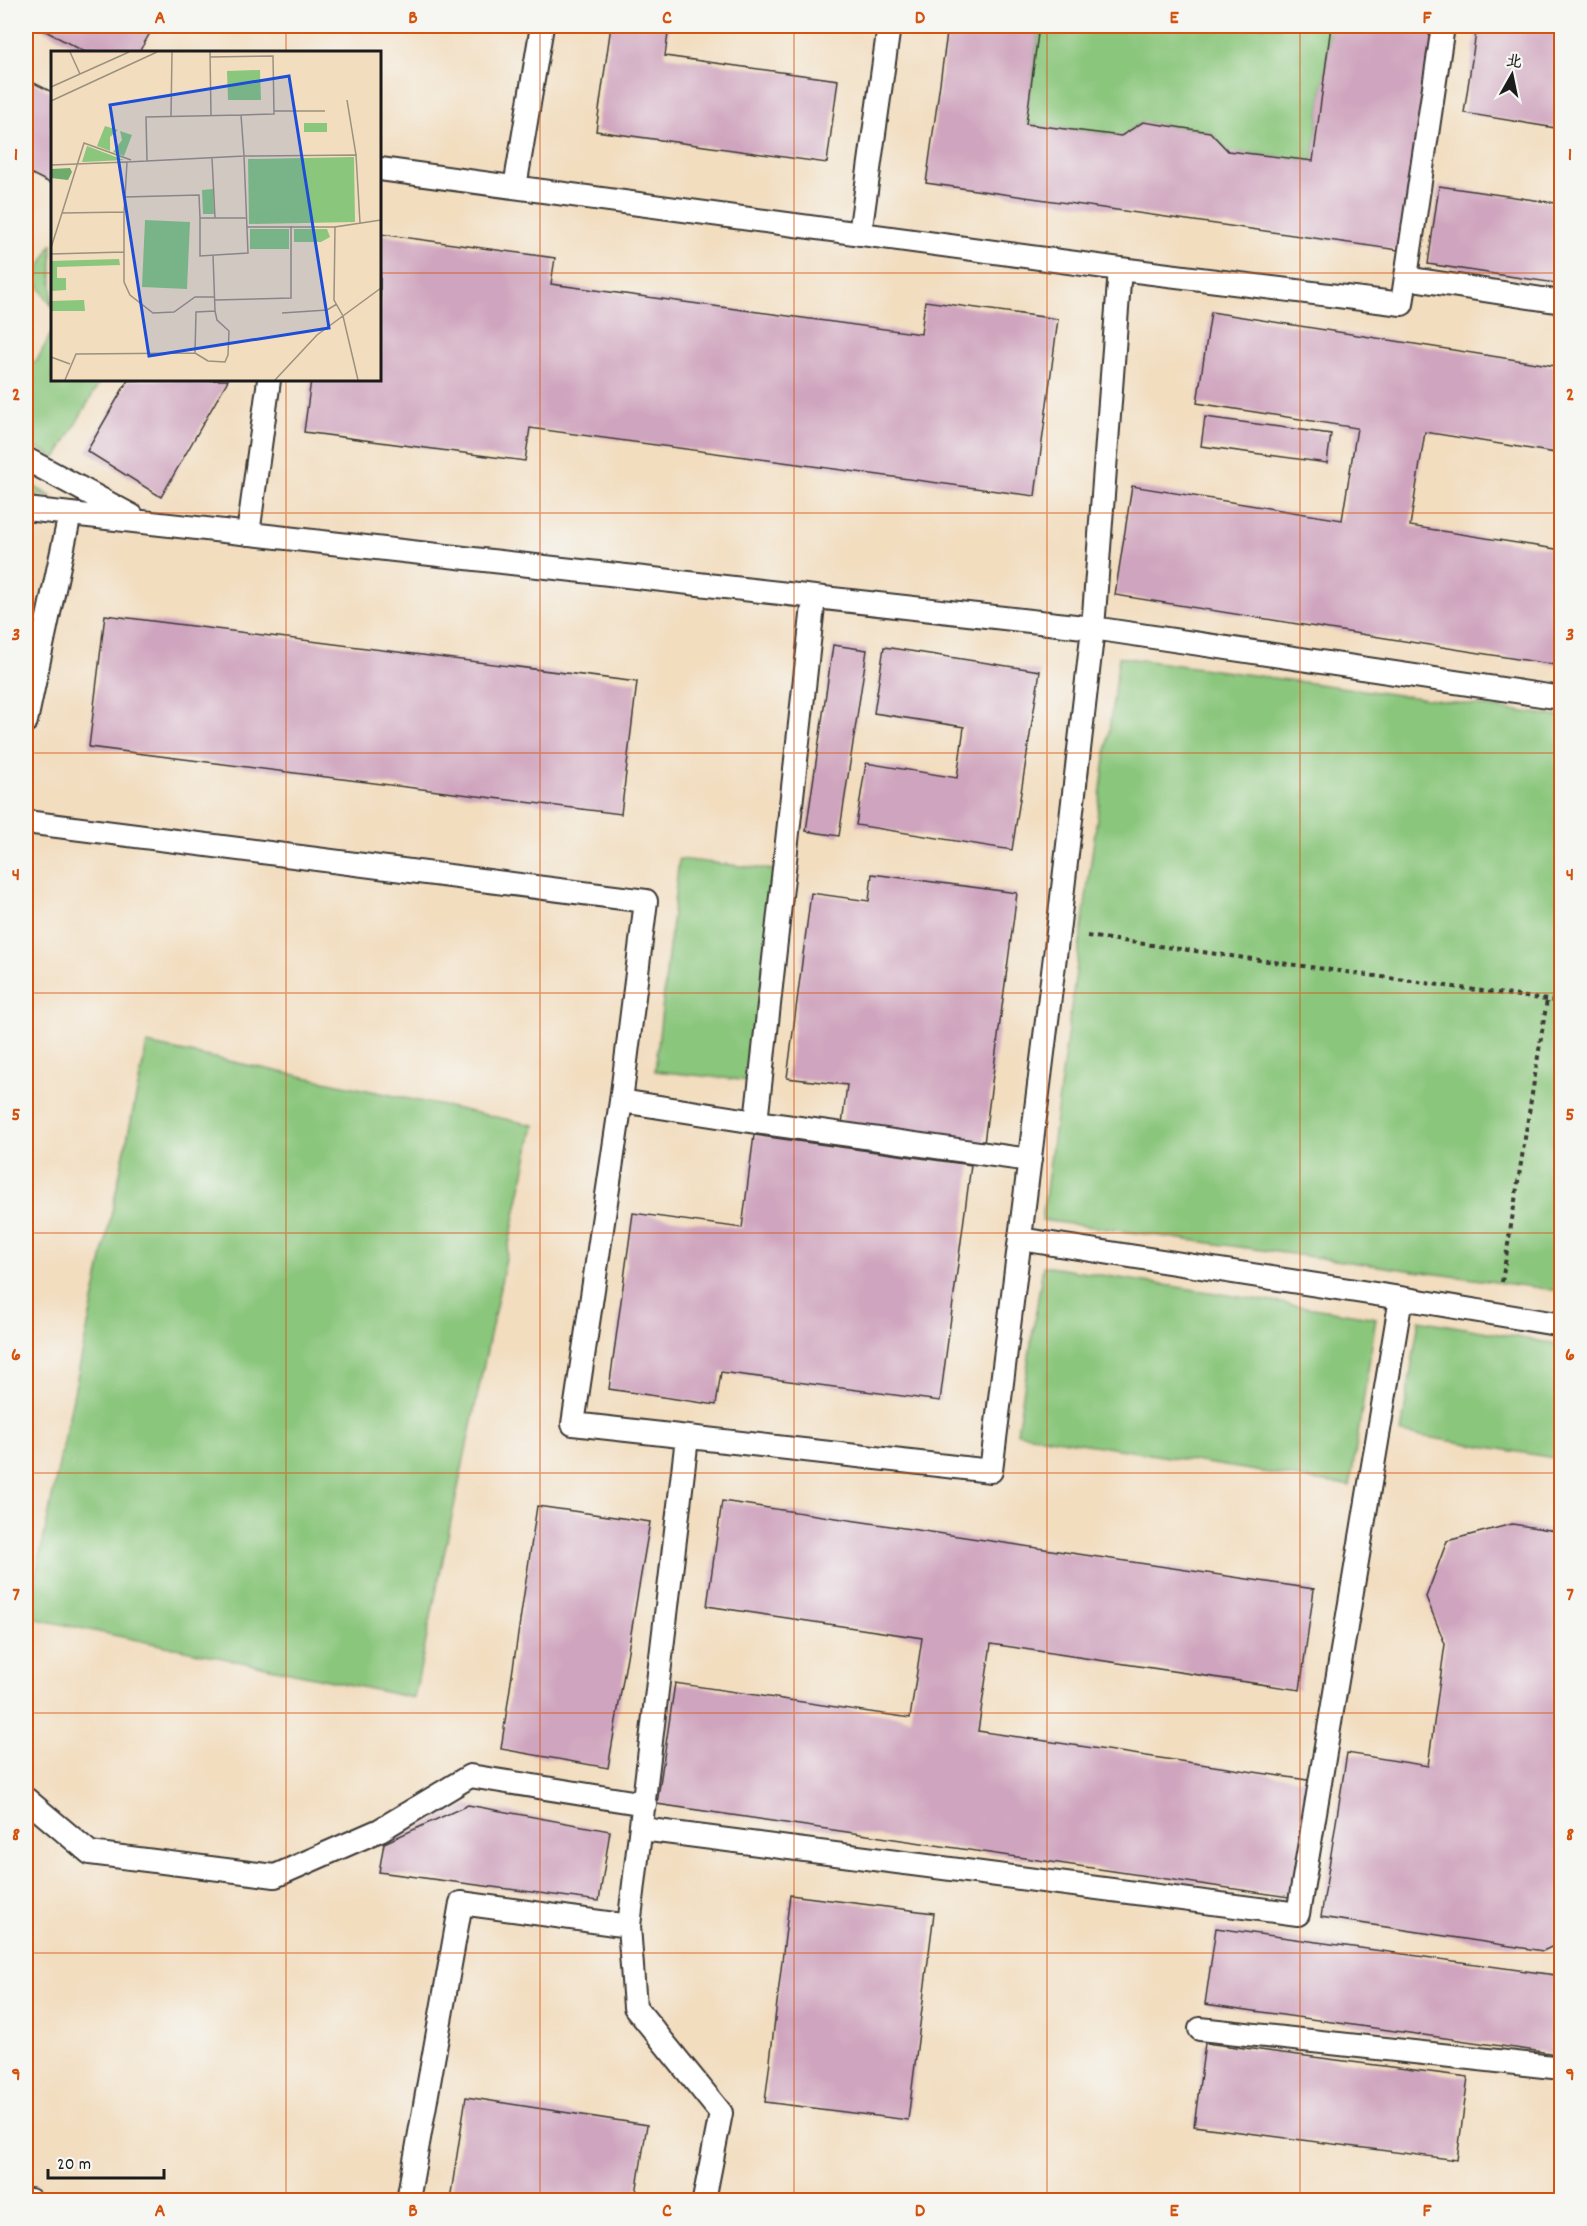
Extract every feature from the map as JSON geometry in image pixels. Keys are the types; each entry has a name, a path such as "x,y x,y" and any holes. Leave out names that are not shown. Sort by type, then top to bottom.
{"lane":[{"path":"515,187 542,26"},
{"path":"860,234 889,26"},
{"path":"381,169 1120,269 1402,304 1443,26"},
{"path":"26,822 646,902 621,1101 573,1424 991,1471 1059,932 1093,628 1120,269"},
{"path":"1406,278 1562,302"},
{"path":"248,534 269,381"},
{"path":"26,459 143,522"},
{"path":"26,509 1093,628 1562,698"},
{"path":"26,721 70,514"},
{"path":"756,1122 814,597"},
{"path":"621,1101 1030,1160"},
{"path":"1020,1239 1562,1325"},
{"path":"642,1828 1298,1914 1401,1298"},
{"path":"687,1438 630,1926 635,2007 721,2113 704,2200"},
{"path":"26,1799 90,1853 274,1876 380,1830 470,1776 645,1804"},
{"path":"408,2200 461,1903 630,1926"},
{"path":"1200,2029 1562,2068"}],"path":[{"path":"1059,932 1562,1002"},
{"path":"1502,1282 1547,1000"}],"green space":[{"path":"1039,26 1331,26 1313,161 1228,151 1210,132 1143,122 1121,136 1026,124"},
{"path":"51,245 51,305 34,280"},
{"path":"51,334 51,381 100,381 56,458 26,442 26,362 36,362"},
{"path":"26,482 52,497 26,494"},
{"path":"1119,657 1561,717 1561,1291 1042,1220"},
{"path":"679,859 774,870 751,1081 655,1071"},
{"path":"147,1044 534,1125 414,1698 27,1617"},
{"path":"1043,1266 1376,1318 1350,1486 1017,1433"},
{"path":"1419,1320 1561,1345 1561,1459 1401,1433"}],"building":[{"path":"36,26 154,26 140,51 83,51"},
{"path":"611,26 669,26 665,56 838,80 827,163 596,131"},
{"path":"948,26 1039,26 1026,124 1121,136 1143,122 1210,132 1228,151 1313,161 1331,26 1437,26 1405,251 926,183"},
{"path":"1477,26 1562,26 1562,129 1464,113"},
{"path":"26,79 51,92 51,184 26,171"},
{"path":"1439,186 1562,204 1562,284 1428,264"},
{"path":"381,234 555,258 551,284 921,334 925,301 1058,319 1035,496 530,428 525,461 304,432 311,381 381,381"},
{"path":"1211,312 1562,367 1562,454 1425,432 1410,526 1562,550 1562,666 1115,595 1132,486 1342,520 1357,428 1197,403"},
{"path":"127,381 227,381 161,497 87,451"},
{"path":"1205,417 1331,434 1327,463 1201,446"},
{"path":"105,615 637,682 621,814 89,747"},
{"path":"833,645 867,650 839,836 806,831"},
{"path":"884,647 1040,671 1012,850 856,825 866,763 957,778 964,727 874,713"},
{"path":"872,874 1017,893 984,1143 842,1125 847,1085 787,1078 811,893 869,901"},
{"path":"754,1135 971,1165 940,1401 721,1372 716,1405 609,1389 633,1213 742,1228"},
{"path":"722,1501 1314,1589 1300,1690 991,1644 978,1731 1314,1781 1296,1898 657,1804 675,1683 910,1718 922,1638 707,1606"},
{"path":"537,1506 650,1522 608,1768 501,1749"},
{"path":"1512,1524 1562,1532 1562,1942 1543,1951 1321,1917 1347,1753 1428,1766 1445,1644 1426,1597 1447,1541"},
{"path":"468,1805 610,1831 599,1901 379,1872 384,1843"},
{"path":"790,1895 934,1913 908,2120 765,2102"},
{"path":"1216,1928 1562,1976 1562,2026 1557,2054 1205,2004"},
{"path":"1205,2043 1468,2077 1457,2160 1194,2126"},
{"path":"466,2097 647,2125 635,2200 450,2200"}]}
